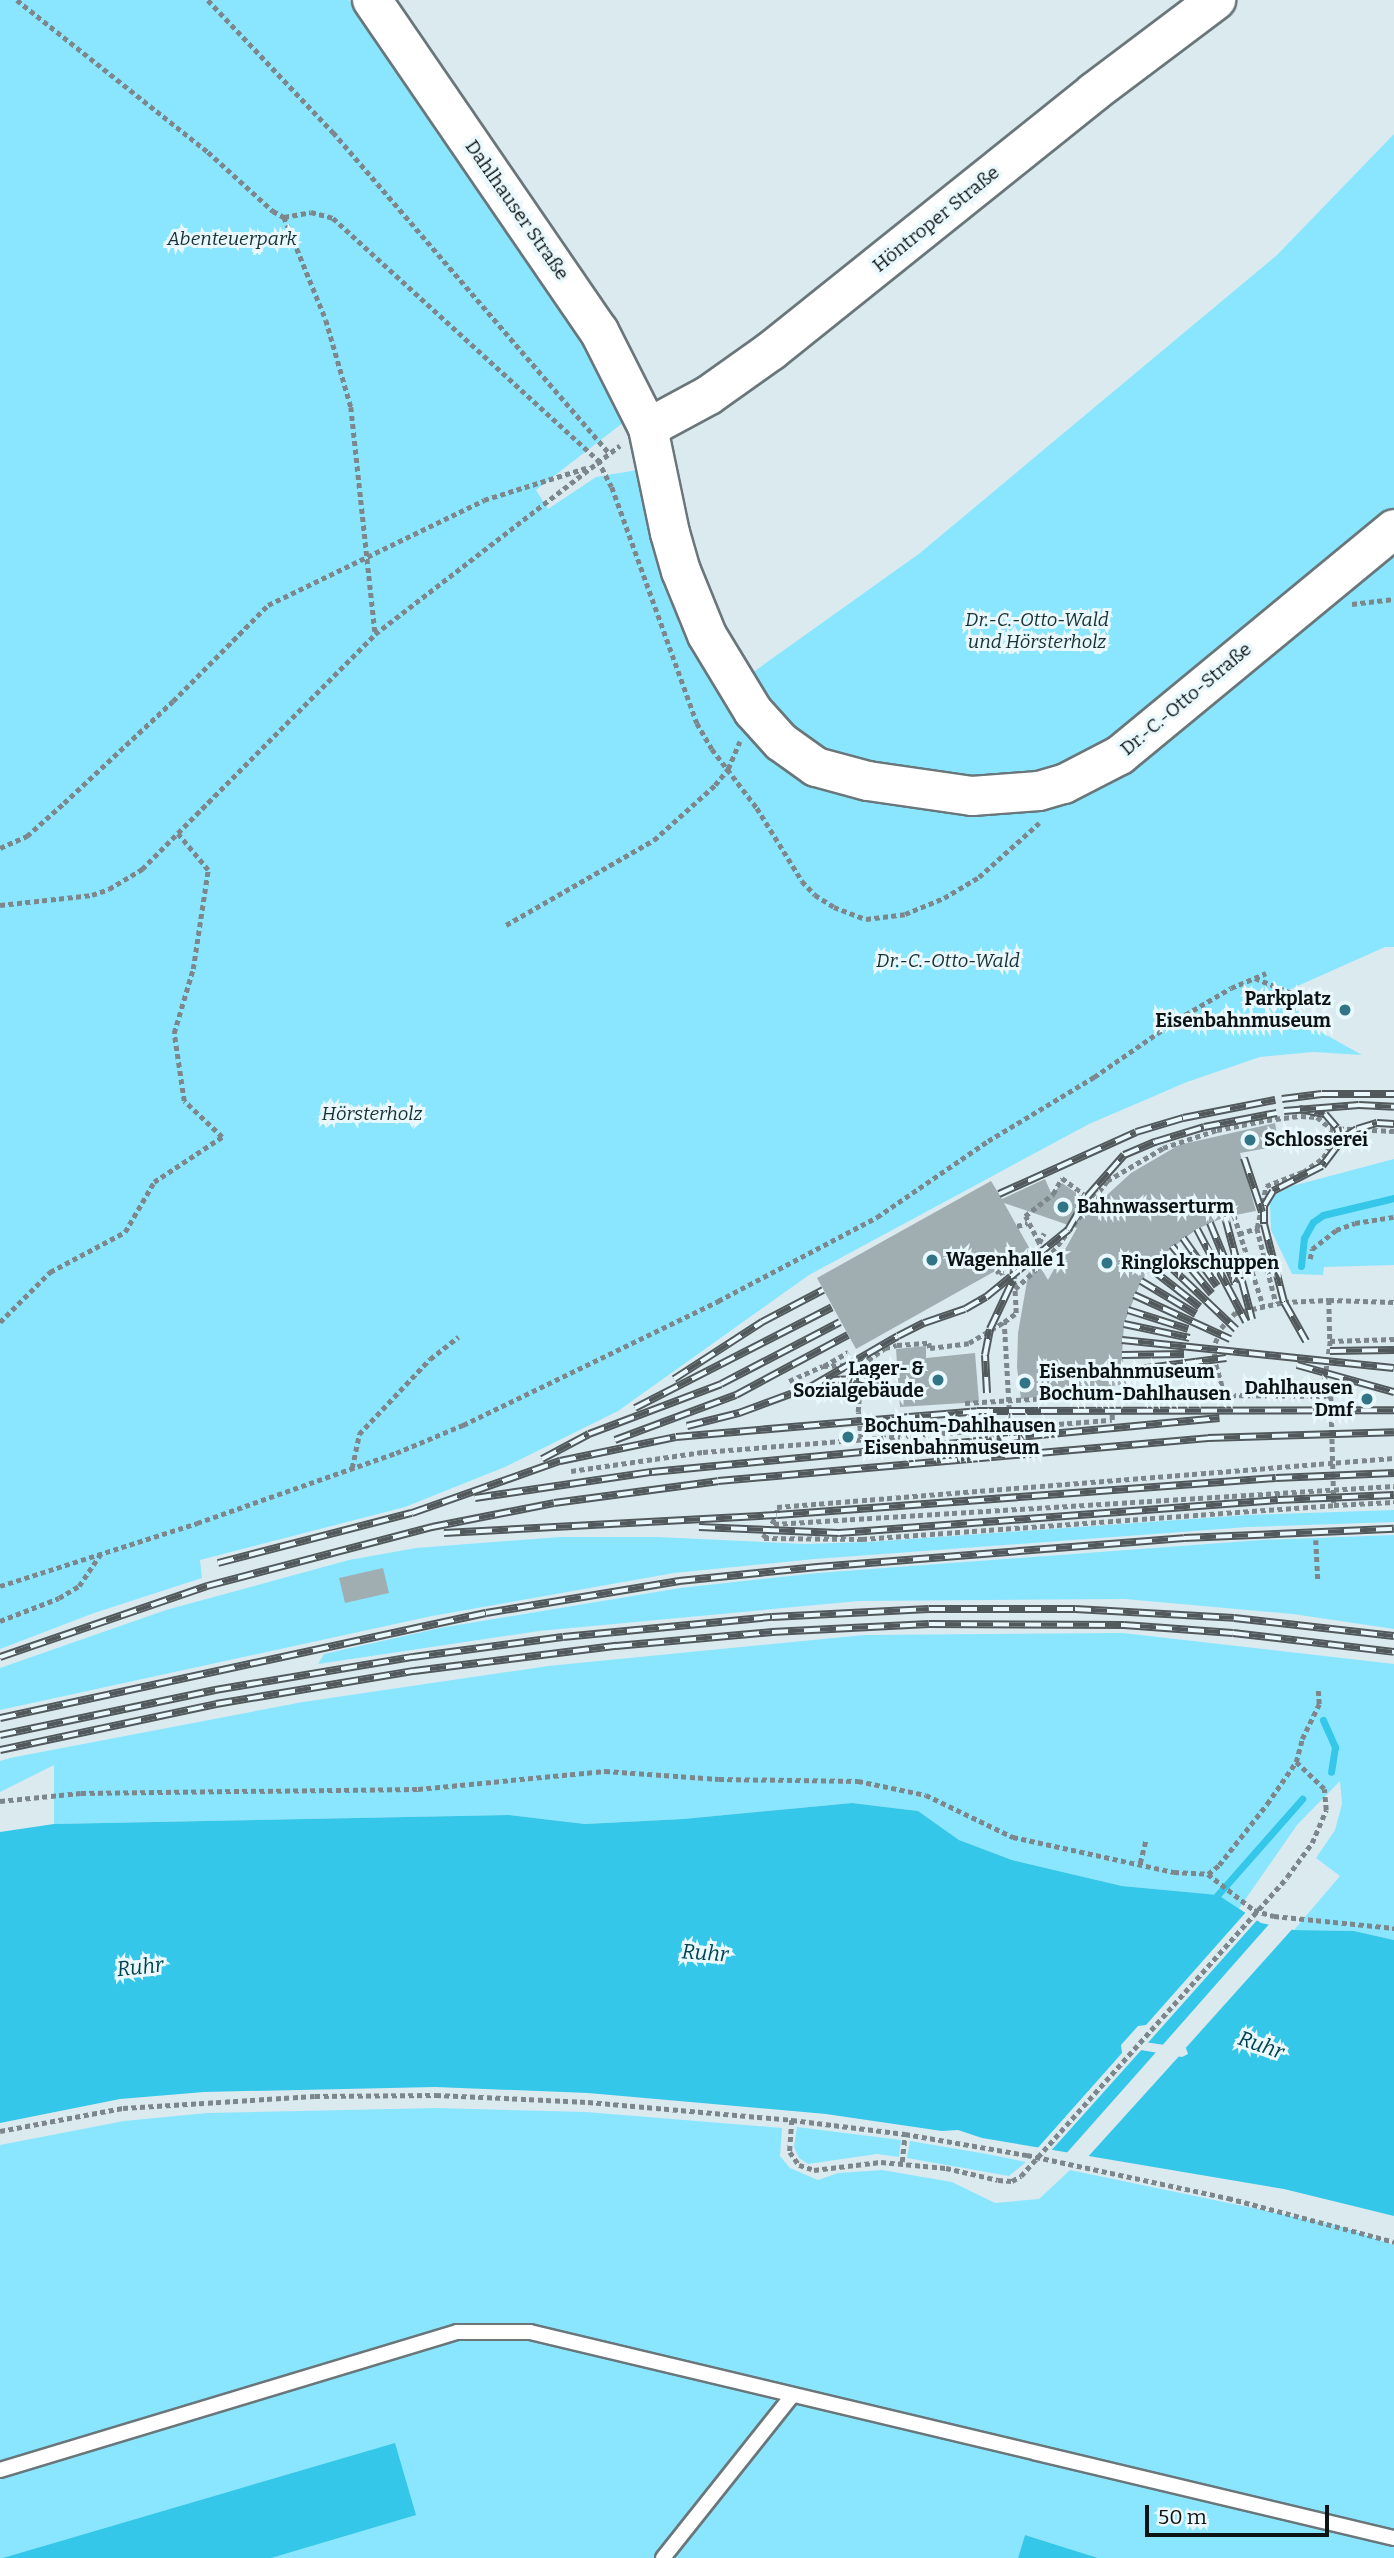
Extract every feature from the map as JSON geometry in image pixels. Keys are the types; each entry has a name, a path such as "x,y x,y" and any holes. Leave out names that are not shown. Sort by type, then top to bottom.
{"street":[{"name":"Dahlhauser Straße","path":"372,0 599,331 648,428 670,533 681,571 707,635 735,684"},
{"name":"Höntroper Straße","path":"648,428 709,395 771,351 1094,92 1216,0"},
{"name":"Dr.-C.-Otto-Straße","path":"735,684 753,711 780,742 816,767 835,774 971,796 1039,791 1074,779 1120,755 1394,529"}],"lane":[{"path":"0,2470 457,2332 530,2332 1394,2538"},
{"path":"663,2558 792,2396"}],"path":[{"path":"17,0 284,217 326,320 344,378 355,432 375,634"},
{"path":"208,0 333,132 608,452"},
{"path":"284,217 311,212 333,218 598,460 612,486 697,723 728,769 715,785 654,840 506,925"},
{"path":"0,848 27,836 64,803 173,701 268,605 484,500 590,467 375,634 142,869 109,889 74,899 0,905"},
{"path":"0,1322 50,1272 125,1232 154,1182 222,1138 184,1101 174,1034 193,969 208,870 178,834"},
{"path":"0,1586 101,1555 351,1469 463,1425 718,1301 877,1217 988,1141 1094,1077 1178,1019 1266,973"},
{"path":"1254,978 1308,1000"},
{"path":"1015,1290 1047,1259 1107,1181 1146,1155 1216,1130 1301,1116 1317,1118 1330,1128 1394,1131"},
{"path":"1276,1303 1257,1228 1266,1186 1303,1172 1323,1158 1331,1144 1330,1128"},
{"path":"1047,1259 1024,1216 1053,1194 1062,1178 1092,1200"},
{"path":"1234,1215 1263,1305"},
{"path":"1310,1259 1312,1249 1336,1230 1365,1221 1394,1217"},
{"path":"1017,1226 1028,1223"},
{"path":"1240,1234 1257,1228"},
{"path":"1039,1243 1044,1233"},
{"path":"997,1270 999,1273 1020,1267 1032,1260 1047,1259"},
{"path":"823,1366 861,1365 885,1348 897,1345 929,1343 930,1348 969,1343 1018,1313 1014,1275 1020,1267"},
{"path":"1322,1396 1330,1341 1329,1300"},
{"path":"1224,1394 1214,1359 1218,1333 1235,1313 1276,1303 1329,1300 1394,1302"},
{"path":"1004,1322 1010,1427"},
{"path":"351,1469 359,1434 430,1359 458,1336"},
{"path":"1330,1341 1394,1339"},
{"path":"789,1381 848,1352"},
{"path":"861,1365 858,1412 861,1439"},
{"path":"571,1471 703,1452 1112,1420 1112,1394"},
{"path":"965,1403 1112,1394 1331,1396 1334,1504"},
{"path":"1394,1458 777,1507 773,1524 763,1538 849,1539 1394,1502"},
{"path":"773,1524 1394,1486"},
{"path":"1317,1541 1318,1581"},
{"path":"0,1621 59,1598 79,1586 101,1555"},
{"path":"1208,1874 1219,1865 1296,1762 1302,1739 1319,1704 1318,1688"},
{"path":"792,2120 790,2152 799,2165 806,2168 822,2170 856,2163 902,2162 998,2180 1012,2181 1021,2176 1287,1877 1312,1843 1326,1810 1324,1789 1296,1762"},
{"path":"0,1801 81,1793 418,1789 605,1771 719,1779 858,1781 926,1795 1013,1837 1186,1874 1208,1874 1255,1910 1274,1916 1394,1928"},
{"path":"1140,1863 1146,1839"},
{"path":"0,2131 123,2108 315,2096 436,2095 588,2102 792,2120 905,2134 1027,2155 1228,2197 1394,2242"},
{"path":"902,2162 905,2134"}],"green space":[{"path":"0,0 349,0 608,376 624,422 536,490 548,509 596,477 637,470 679,625 721,690 822,757 745,678 920,553 1277,255 1394,134 1394,947 1385,947 1282,993 1312,1027 1362,1055 1313,1052 1260,1057 1187,1082 1089,1124 809,1275 618,1411 505,1467 405,1507 200,1560 202,1578 94,1613 0,1649"},
{"path":"1394,1159 1394,1265 1324,1267 1323,1275 1292,1274 1271,1230 1270,1204 1274,1195 1292,1186"},
{"path":"1394,1510 1394,1522 1248,1527 815,1559 674,1573 432,1616 0,1710 0,1668 166,1610 349,1560 416,1548 560,1537 657,1537 805,1544 869,1542 1247,1515"},
{"path":"1394,1535 1394,1629 1293,1614 1125,1599 859,1601 539,1631 318,1664 324,1654 440,1628 680,1588 818,1573 1261,1540"},
{"path":"1123,1633 1394,1664 1394,1940 1354,1931 1294,1930 1340,1876 1316,1858 1335,1830 1342,1804 1340,1781 1297,1825 1238,1910 1217,1895 1122,1886 1012,1860 959,1840 918,1811 852,1803 683,1819 585,1824 509,1815 54,1824 54,1765 0,1792 0,1761 10,1758 303,1702 548,1666 864,1635"},
{"path":"436,2108 586,2112 782,2128 780,2156 790,2168 818,2180 838,2173 882,2170 952,2182 995,2203 1039,2199 1070,2170 1339,2226 1394,2245 1394,2558 1098,2558 1025,2535 1018,2558 0,2558 0,2145 124,2121 207,2113"},
{"path":"797,2127 901,2140 899,2157 877,2154 808,2164 799,2158 794,2147"},
{"path":"910,2141 1026,2162 1009,2176 907,2158"}],"water":[{"name":"Ruhr","path":"852,1803 918,1811 959,1840 1012,1860 1122,1886 1218,1895 1261,1923 1294,1930 1354,1931 1394,1940 1394,2216 1284,2189 982,2138 958,2130 942,2131 826,2114 588,2093 435,2087 204,2092 120,2099 0,2123 0,1832 54,1824 509,1815 585,1824 683,1819","holes":["1130,2040 1186,2048 1188,2054 1182,2057 1129,2048"]},
{"path":"395,2443 416,2515 271,2558 3,2558"},
{"path":"1025,2535 1098,2558 1018,2558"}],"pier":[{"path":"1247,1911 1259,1918 1145,2046 1131,2043 1144,2047 1049,2153 1035,2151 1122,2053 1121,2045 1138,2026 1146,2025"},
{"path":"1271,1922 1295,1926 1183,2051 1160,2048"},
{"path":"1158,2050 1181,2054 1086,2159 1064,2156"}],"building":[{"path":"1275,1123 1279,1146 1240,1153 1256,1211 1225,1217 1197,1229 1160,1257 1141,1281 1124,1324 1122,1355 1126,1384 1021,1399 1017,1367 1018,1333 1032,1253 1048,1280 1077,1228 1004,1203 1031,1251 856,1349 817,1278 991,1181 1002,1199 1045,1179 1052,1195 1062,1183 1095,1206 1131,1173 1179,1145"},
{"name":"Lager- & Sozialgebäude","path":"926,1346 926,1358 975,1353 979,1402 900,1407 896,1349"},
{"path":"383,1568 389,1593 345,1603 339,1578"}],"waterway":[{"path":"1301,1266 1304,1238 1313,1222 1323,1215 1394,1198"},
{"path":"1323,1720 1335,1747 1331,1772"},
{"path":"1213,1900 1302,1799"}],"railway":[{"path":"1282,1099 1322,1094 1394,1094"},
{"path":"999,1194 1136,1132 1183,1118 1275,1100"},
{"path":"1284,1111 1359,1105 1394,1107"},
{"path":"1299,1109 1325,1114 1337,1128 1339,1136 1335,1149 1322,1166 1273,1191 1264,1206 1264,1224 1284,1302 1306,1341"},
{"path":"687,1426 739,1413 812,1386 898,1336 924,1323 965,1309 986,1297 1068,1230 1087,1197 1124,1155 1204,1127 1277,1113"},
{"path":"1335,1149 1344,1137 1357,1129 1377,1123 1394,1124"},
{"path":"1244,1158 1262,1212"},
{"path":"1225,1217 1252,1319"},
{"path":"1210,1223 1235,1284"},
{"path":"1197,1229 1246,1322"},
{"path":"1183,1238 1217,1286"},
{"path":"1172,1246 1212,1294"},
{"path":"1160,1257 1236,1329"},
{"path":"1150,1268 1200,1307"},
{"path":"987,1393 985,1355 990,1329 1013,1280"},
{"path":"1141,1281 1196,1314"},
{"path":"674,1379 762,1322 823,1290"},
{"path":"1134,1295 1230,1339"},
{"path":"635,1408 832,1307"},
{"path":"1128,1310 1188,1329"},
{"path":"542,1459 589,1434 721,1384 840,1322"},
{"path":"1124,1324 1190,1338"},
{"path":"615,1440 736,1395 848,1335"},
{"path":"1122,1340 1394,1368"},
{"path":"1330,1351 1394,1350"},
{"path":"1122,1355 1184,1354"},
{"path":"1123,1371 1226,1358"},
{"path":"1297,1365 1394,1392"},
{"path":"831,1380 859,1379 886,1386"},
{"path":"218,1563 412,1513 560,1461 676,1437 977,1411 1394,1410"},
{"path":"475,1498 652,1472 1219,1418"},
{"path":"0,1657 207,1586 432,1527 554,1503 718,1481 1208,1438 1394,1432"},
{"path":"444,1533 777,1515 1276,1478 1394,1473"},
{"path":"699,1527 839,1533 1278,1500 1394,1495"},
{"path":"0,1718 486,1613 679,1581 817,1567 1184,1538 1394,1529"},
{"path":"0,1735 215,1690 413,1657 563,1637 772,1617 929,1609 1075,1609 1234,1618 1394,1636"},
{"path":"0,1750 216,1704 414,1671 616,1646 772,1632 929,1624 1124,1625 1233,1633 1394,1652"}],"place":[{"name":"Parkplatz Eisenbahnmuseum","path":"1345,1010"},
{"name":"Schlosserei","path":"1250,1140"},
{"name":"Bahnwasserturm","path":"1063,1207"},
{"name":"Wagenhalle 1","path":"932,1260"},
{"name":"Ringlokschuppen","path":"1107,1263"},
{"name":"Lager- & Sozialgebäude","path":"938,1380"},
{"name":"Eisenbahnmuseum Bochum-Dahlhausen","path":"1025,1383"},
{"name":"Dahlhausen Dmf","path":"1367,1399"},
{"name":"Bochum-Dahlhausen Eisenbahnmuseum","path":"848,1437"}],"park label":[{"name":"Abenteuerpark","path":"232,239"},
{"name":"Dr.-C.-Otto-Wald und Hörsterholz","path":"1037,631"},
{"name":"Dr.-C.-Otto-Wald","path":"948,961"},
{"name":"Hörsterholz","path":"372,1114"}]}
